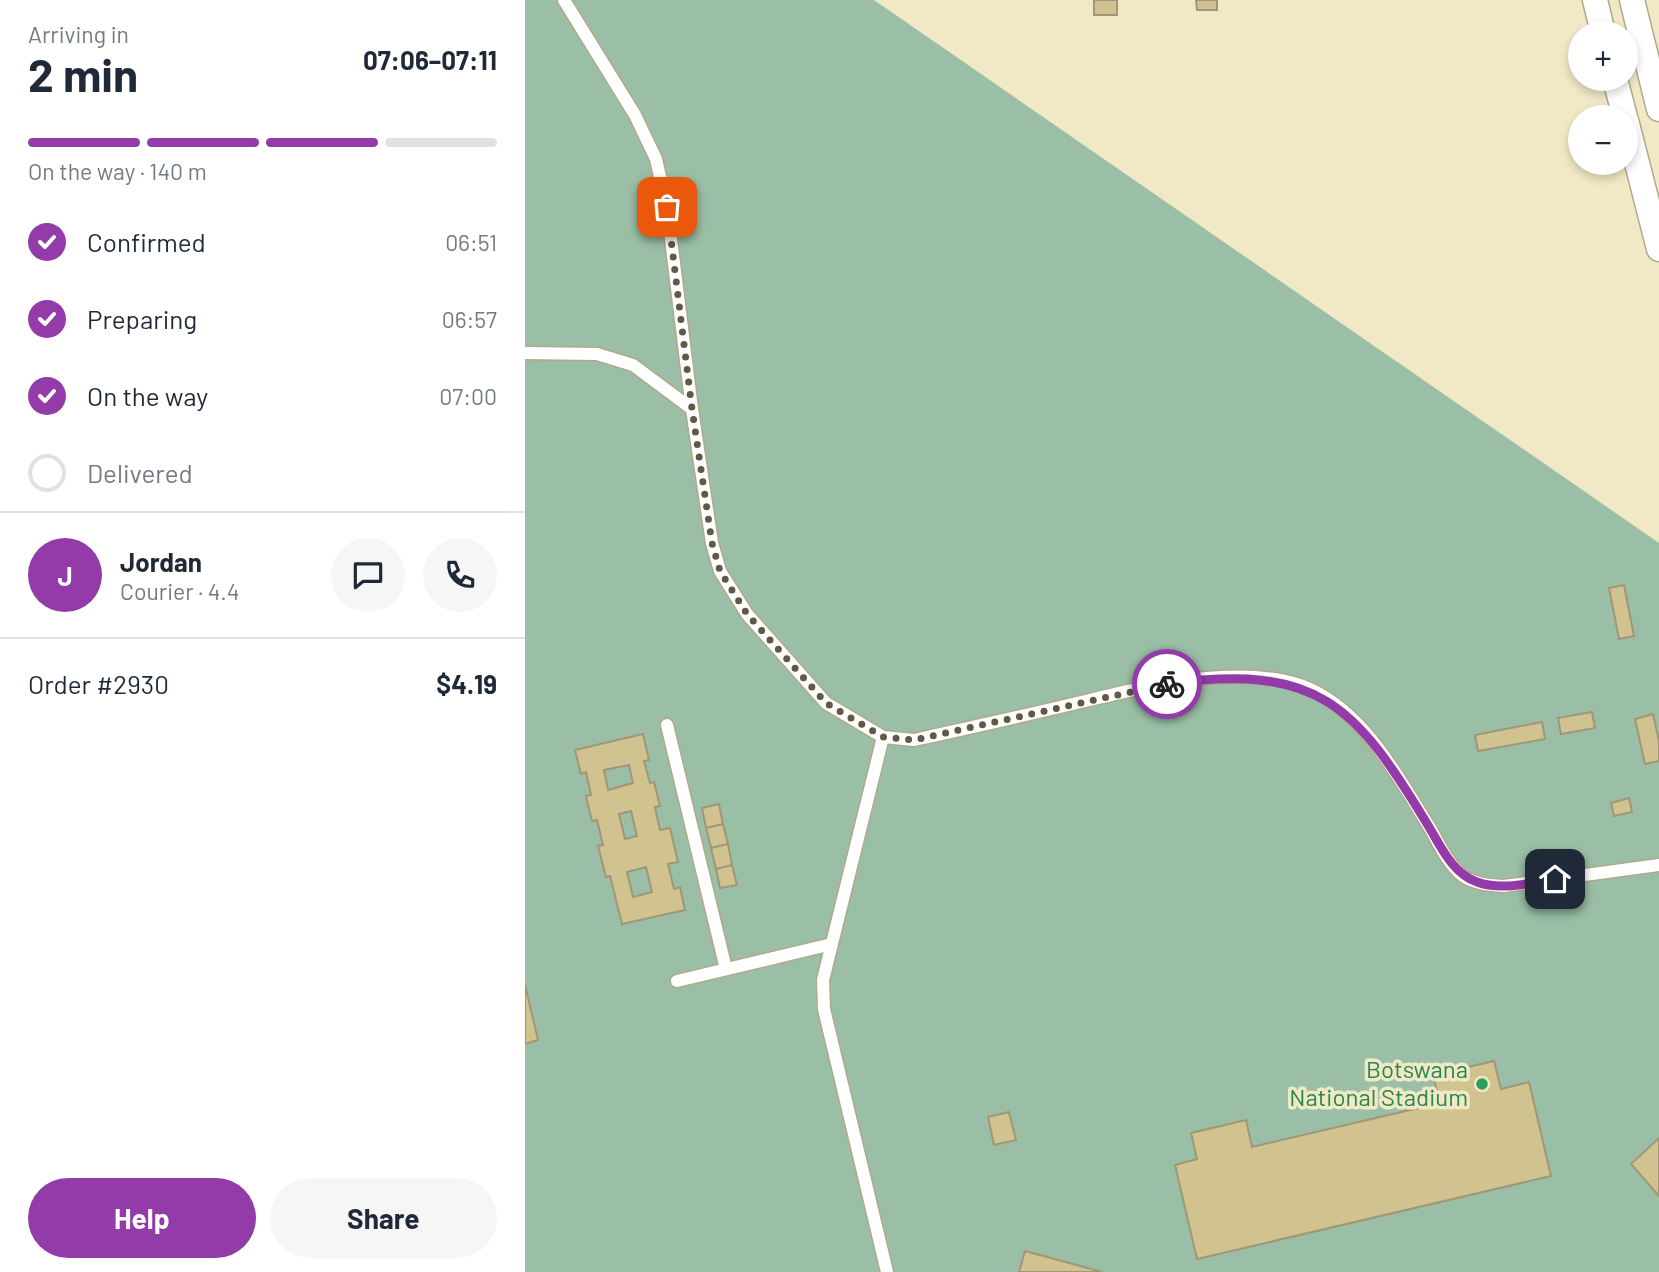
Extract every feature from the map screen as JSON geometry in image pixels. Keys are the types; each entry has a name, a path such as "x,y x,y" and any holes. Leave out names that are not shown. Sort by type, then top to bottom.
{"street":[{"path":"1595,0 1600,21"},
{"path":"1632,0 1659,109"},
{"path":"1638,169 1659,249"}],"lane":[{"path":"565,0 635,115 656,159 667,207 712,543 720,571 730,590 826,703 883,737 914,740 1154,686 1206,678 1260,677 1310,690 1350,718 1389,761 1447,857 1463,876 1478,883 1504,886 1659,865"},
{"path":"525,353 597,354 633,365 692,409"},
{"path":"667,725 726,969"},
{"path":"883,737 823,980 824,1009 887,1272"},
{"path":"677,981 832,944"}],"green space":[{"path":"525,0 874,0 1659,543 1659,1272 525,1272"}],"building":[{"path":"1094,0 1117,0 1117,15 1094,15"},
{"path":"1196,0 1217,0 1217,10 1197,10"},
{"path":"1624,585 1634,636 1619,639 1609,588"},
{"path":"1592,712 1595,728 1561,734 1558,718"},
{"path":"1653,714 1659,741 1659,761 1645,764 1635,719"},
{"path":"1542,722 1545,739 1478,751 1475,735"},
{"path":"643,734 649,760 644,761 650,783 654,782 660,806 655,807 660,830 670,828 678,862 668,864 674,889 680,887 685,910 622,924 610,876 606,877 598,846 603,845 597,820 592,821 586,796 591,795 586,772 581,774 575,750","holes":["629,765 633,783 608,790 604,770","631,811 637,836 625,839 619,814","646,867 652,892 633,897 627,872"]},
{"path":"1629,798 1632,812 1614,816 1611,803"},
{"path":"719,804 723,824 706,828 702,808"},
{"path":"723,824 728,844 711,848 706,828"},
{"path":"728,844 732,865 716,869 711,848"},
{"path":"732,865 737,885 720,888 716,869"},
{"path":"525,985 538,1040 525,1044"},
{"path":"1494,1061 1501,1089 1529,1082 1551,1176 1197,1259 1175,1165 1197,1159 1191,1133 1246,1120 1252,1147 1440,1103 1433,1075"},
{"path":"1009,1112 1016,1140 994,1145 988,1117"},
{"path":"1659,1138 1659,1196 1631,1164"},
{"path":"1025,1251 1102,1272 1019,1272"}],"way so far":[{"path":"667,207 692,409 712,543 720,571 747,614 826,703 883,737 914,740 1167,684"}],"place":[{"name":"Botswana National Stadium","path":"1482,1084"}],"route":[{"path":"1167,684 1206,678 1260,677 1310,690 1350,718 1389,761 1447,857 1463,876 1478,883 1504,886 1555,879"}]}
